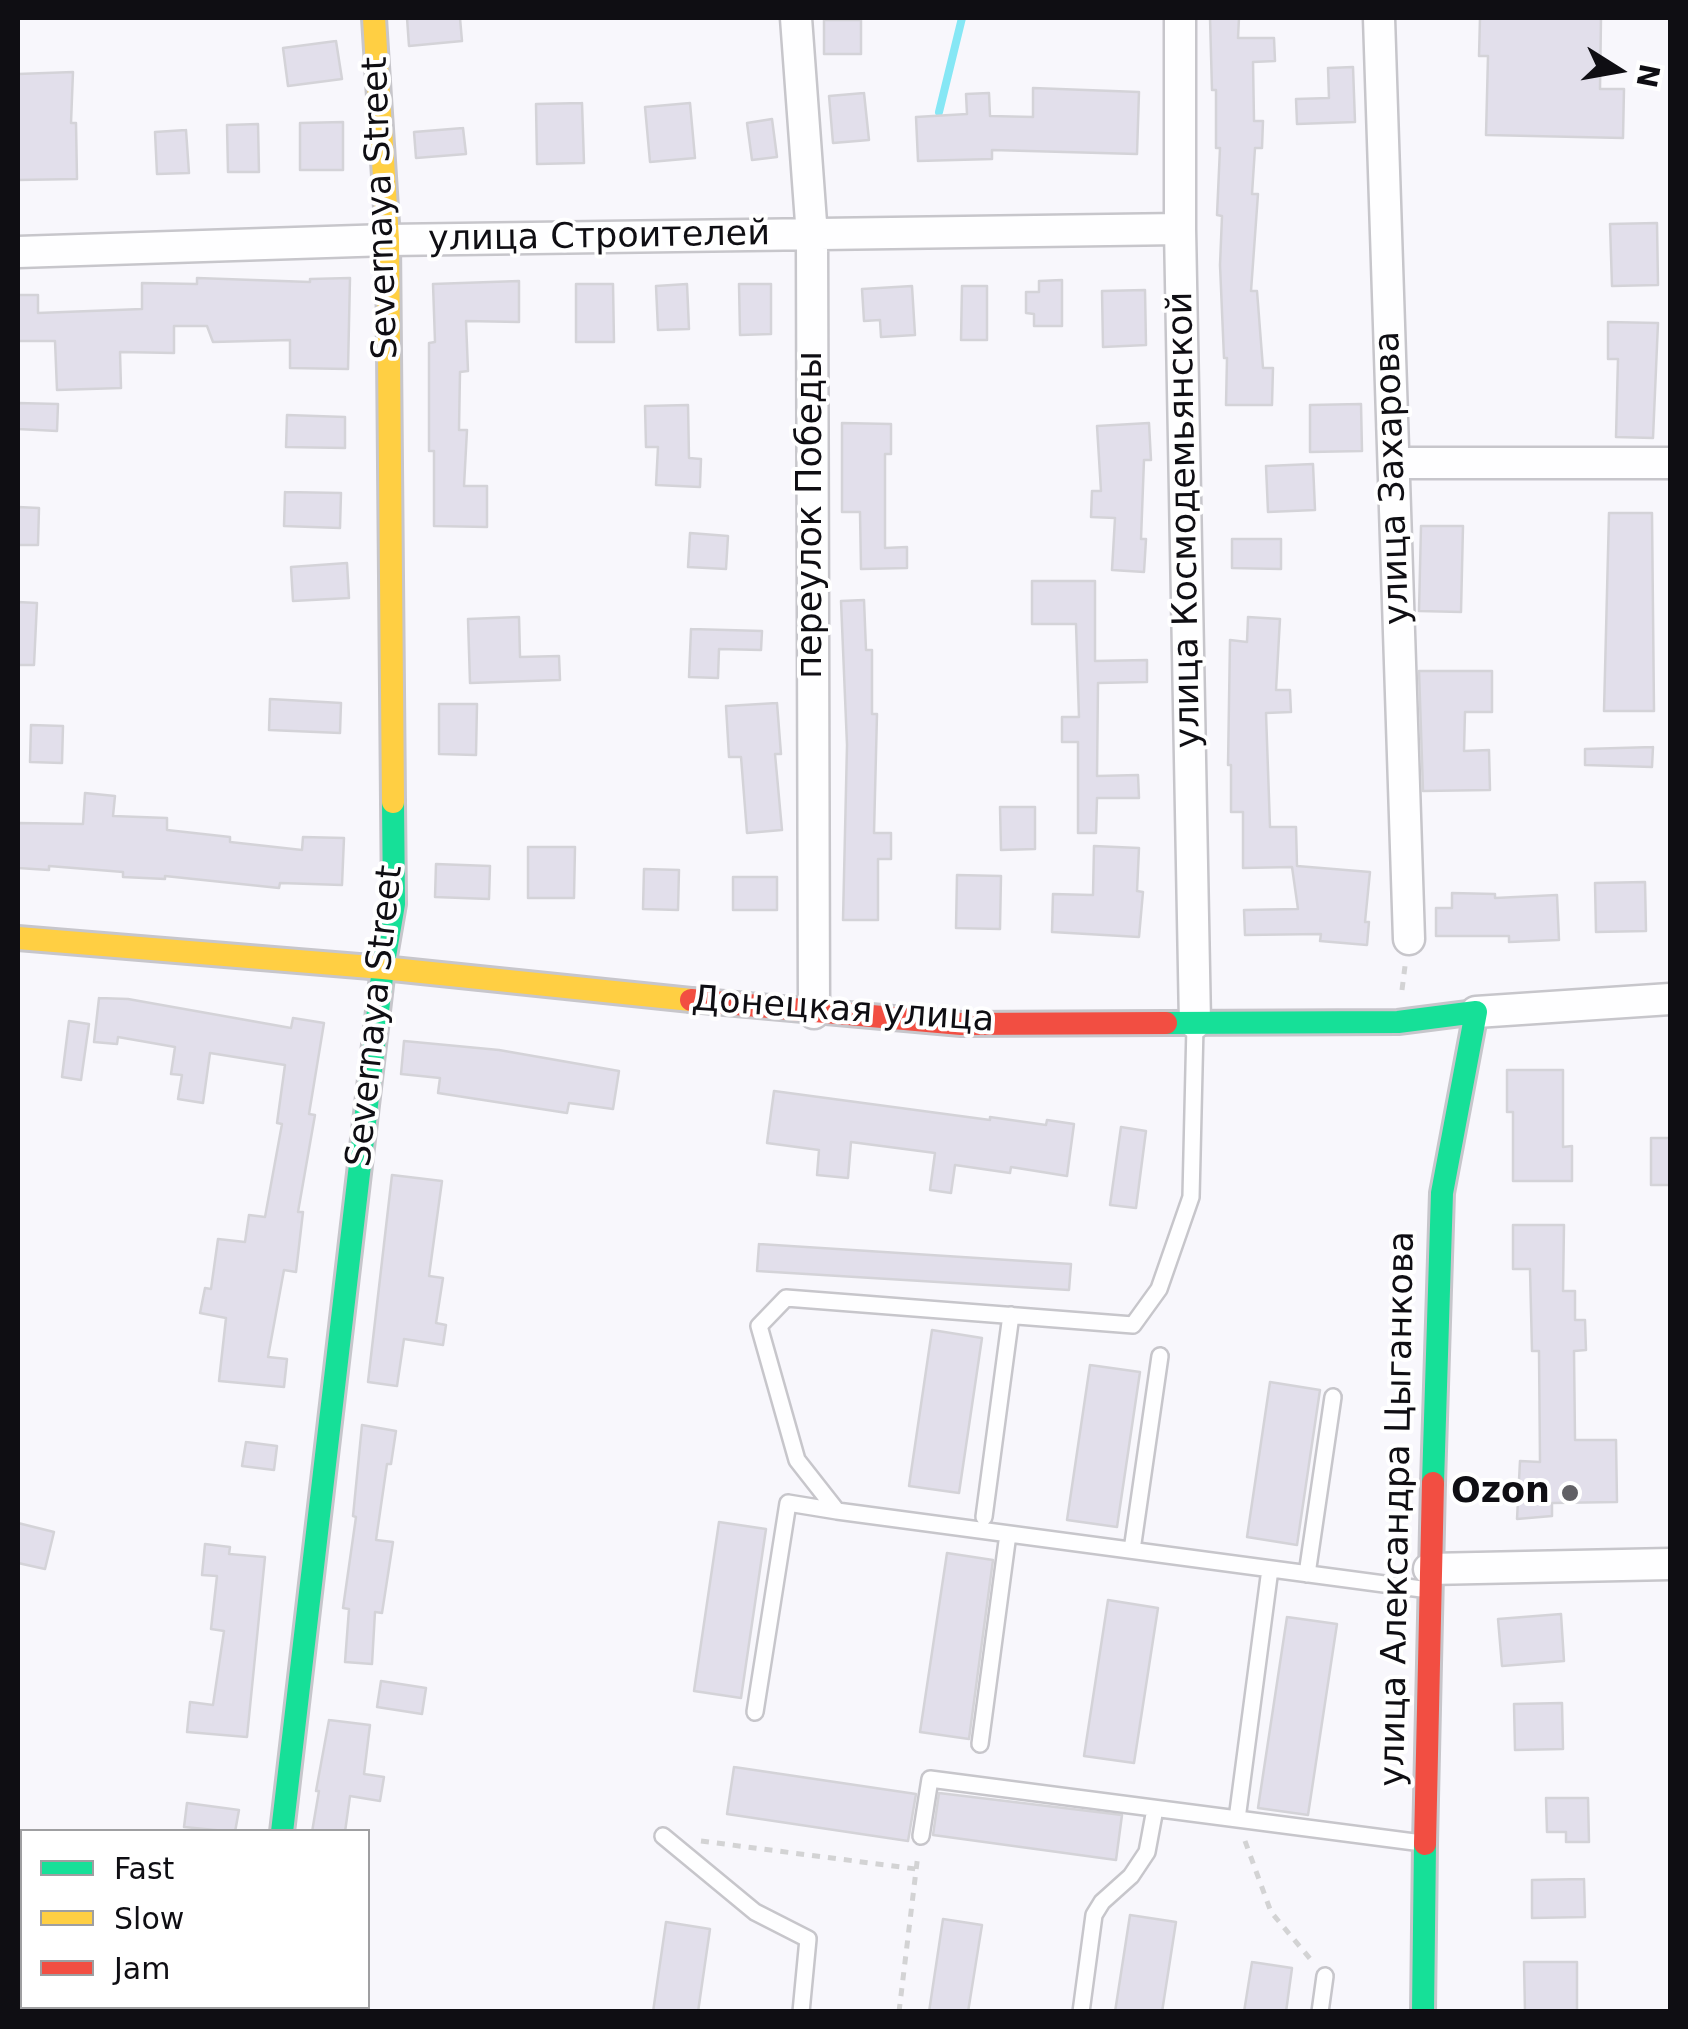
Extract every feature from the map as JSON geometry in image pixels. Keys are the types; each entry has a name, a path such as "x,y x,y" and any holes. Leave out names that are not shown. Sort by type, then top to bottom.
{"street":[{"name":"Severnaya Street","path":"282,1829 394,904 388,240 374,18"},
{"name":"переулок Победы","path":"796,18 812,236 814,1012"},
{"name":"улица Космодемьянской","path":"1180,18 1180,229 1195,1023"},
{"name":"улица Захарова","path":"1379,18 1409,938"},
{"name":"улица Строителей","path":"18,252 388,240 1180,229"},
{"path":"1394,463 1670,462"},
{"name":"Донецкая улица","path":"18,938 384,968 961,1024 1398,1022 1476,1012 1670,999"},
{"name":"улица Александра Цыганкова","path":"1423,2012 1429,1580 1442,1192 1476,1012"},
{"path":"1429,1580 1670,1564"}],"lane":[{"path":"837,1511 797,1460 759,1326 786,1298 1133,1325 1159,1289 1191,1198 1195,1023"},
{"path":"984,1517 1011,1315"},
{"path":"1132,1550 1160,1356"},
{"path":"1308,1574 1333,1397"},
{"path":"755,1712 788,1503 1308,1574 1429,1580"},
{"path":"980,1744 1008,1534"},
{"path":"1237,1820 1270,1569"},
{"path":"921,1836 930,1778 1426,1844"},
{"path":"1081,2012 1094,1915 1102,1902 1131,1876 1147,1852 1154,1808"},
{"path":"663,1836 756,1912 808,1940 801,2012"},
{"path":"1320,2012 1325,1976"}],"path":[{"path":"1398,1022 1409,938"},
{"path":"1237,1820 1271,1912 1325,1976"},
{"path":"663,1836 916,1869"},
{"path":"899,2012 921,1836"}],"building":[{"path":"407,18 460,18 462,41 409,46"},
{"path":"1210,18 1239,18 1238,38 1274,38 1275,61 1253,62 1254,121 1263,121 1262,148 1255,148 1252,194 1258,194 1251,291 1257,291 1263,368 1273,368 1272,405 1226,405 1227,358 1220,265 1222,216 1217,215 1220,148 1216,148"},
{"path":"1480,18 1601,18 1600,89 1624,89 1623,138 1486,135 1488,56 1479,56"},
{"path":"824,20 861,20 861,54 824,54"},
{"path":"336,41 342,79 288,86 283,48"},
{"path":"1353,67 1355,122 1297,124 1296,99 1329,98 1328,68"},
{"path":"73,72 71,123 76,123 77,179 18,180 18,74"},
{"path":"1033,88 1139,92 1137,154 992,150 992,159 918,161 916,117 967,114 966,94 989,93 990,116 1033,117"},
{"path":"864,93 869,140 833,143 829,96"},
{"path":"582,103 584,163 537,164 536,104"},
{"path":"690,103 695,158 650,162 645,107"},
{"path":"772,119 777,157 752,160 747,123"},
{"path":"343,122 343,170 300,170 300,123"},
{"path":"258,124 259,172 228,172 227,125"},
{"path":"463,128 466,154 416,158 414,132"},
{"path":"186,130 189,173 157,174 155,132"},
{"path":"1657,223 1658,285 1612,286 1610,224"},
{"path":"197,278 310,282 350,278 348,369 290,368 290,340 213,342 207,326 174,326 174,353 120,352 121,388 57,390 55,341 18,341 18,295 38,295 38,313 142,309 142,283 197,284"},
{"path":"1062,280 1062,326 1034,326 1034,314 1026,313 1026,292 1039,292 1039,281"},
{"path":"519,281 519,322 466,321 468,371 460,372 459,430 467,430 464,486 487,486 487,527 434,526 434,451 429,451 429,343 435,342 433,284"},
{"path":"576,284 613,284 614,342 576,342"},
{"path":"687,284 689,329 658,330 656,286"},
{"path":"739,284 771,284 771,334 740,335"},
{"path":"912,286 915,335 881,337 880,320 864,321 862,289"},
{"path":"962,286 987,286 987,340 961,340"},
{"path":"1145,290 1146,345 1103,347 1102,291"},
{"path":"1608,322 1658,323 1653,438 1616,437 1618,359 1608,359"},
{"path":"18,403 58,404 57,431 18,429"},
{"path":"1361,404 1362,451 1310,452 1310,405"},
{"path":"688,405 689,458 701,459 700,487 656,485 658,447 646,447 645,406"},
{"path":"287,415 345,417 345,448 286,447"},
{"path":"842,423 891,424 891,454 885,454 885,548 907,547 907,568 861,569 860,512 842,512"},
{"path":"1149,423 1151,460 1144,460 1141,539 1146,539 1144,572 1112,570 1115,518 1091,517 1092,491 1101,491 1097,426"},
{"path":"1313,464 1315,510 1268,512 1266,466"},
{"path":"285,492 341,493 340,528 284,526"},
{"path":"18,507 39,508 38,545 18,545"},
{"path":"1609,513 1652,513 1654,711 1604,711"},
{"path":"1421,526 1463,526 1461,612 1419,611"},
{"path":"690,533 728,536 726,569 688,567"},
{"path":"1232,539 1281,539 1281,569 1232,568"},
{"path":"347,563 349,598 293,601 291,567"},
{"path":"1032,581 1095,581 1095,661 1147,660 1147,682 1098,683 1097,776 1138,775 1139,798 1097,798 1096,833 1078,833 1078,742 1062,742 1062,717 1079,717 1076,624 1032,624"},
{"path":"864,600 866,650 872,650 872,714 877,714 874,833 891,833 891,859 878,859 878,920 843,920 847,745 841,601"},
{"path":"18,602 37,603 34,665 18,665"},
{"path":"519,617 520,657 559,656 560,680 470,683 468,619"},
{"path":"1248,617 1280,619 1276,690 1290,690 1291,712 1266,713 1270,827 1296,827 1297,866 1370,872 1367,945 1320,941 1321,934 1245,935 1244,910 1298,909 1292,867 1243,868 1243,812 1231,812 1230,640 1247,642"},
{"path":"691,629 762,631 761,650 719,649 718,678 689,677"},
{"path":"1419,671 1492,671 1492,712 1465,712 1464,751 1489,750 1490,790 1423,791"},
{"path":"270,699 341,703 340,733 269,730"},
{"path":"777,703 781,754 775,754 782,830 747,833 741,757 729,757 726,706"},
{"path":"439,704 477,704 476,755 439,754"},
{"path":"31,725 63,726 62,763 30,762"},
{"path":"1653,747 1652,767 1585,765 1585,749"},
{"path":"85,793 115,796 113,816 167,818 167,830 230,837 230,842 302,850 303,837 344,838 342,885 280,883 279,888 165,876 123,877 123,872 49,866 49,870 18,868 18,823 83,824"},
{"path":"1000,807 1035,807 1035,849 1001,850"},
{"path":"1094,846 1139,848 1137,891 1143,892 1139,937 1052,932 1053,894 1093,895"},
{"path":"528,847 575,847 574,898 528,898"},
{"path":"436,864 490,866 489,899 435,897"},
{"path":"644,869 679,870 678,910 643,909"},
{"path":"957,875 1001,876 1000,929 956,928"},
{"path":"733,877 777,877 777,910 733,910"},
{"path":"1645,882 1646,931 1596,932 1595,883"},
{"path":"1452,893 1495,894 1495,898 1557,895 1559,940 1509,942 1509,936 1436,936 1436,908 1452,908"},
{"path":"99,998 128,999 291,1028 293,1018 324,1023 309,1114 315,1115 298,1212 303,1212 296,1272 284,1270 268,1357 287,1359 284,1387 219,1381 226,1318 200,1313 205,1288 211,1289 218,1239 245,1242 249,1215 265,1217 282,1124 277,1123 285,1065 210,1053 203,1103 178,1099 182,1075 171,1074 175,1047 118,1037 117,1044 94,1042"},
{"path":"69,1021 89,1024 81,1080 62,1077"},
{"path":"404,1041 499,1050 619,1071 613,1109 569,1103 567,1113 438,1093 440,1078 401,1074"},
{"path":"1507,1070 1563,1070 1563,1147 1572,1146 1572,1181 1513,1181 1513,1112 1507,1112"},
{"path":"774,1091 990,1120 1074,1124 1067,1176 1011,1167 1010,1173 955,1165 951,1193 930,1190 935,1153 851,1142 848,1178 817,1175 819,1150 767,1143"},
{"path":"1121,1127 1146,1131 1136,1208 1110,1205"},
{"path":"1651,1138 1670,1138 1670,1185 1651,1185"},
{"path":"392,1175 442,1181 429,1276 443,1278 436,1323 446,1325 443,1345 404,1339 397,1386 368,1382"},
{"path":"1513,1225 1564,1225 1563,1291 1575,1291 1575,1320 1585,1320 1586,1350 1574,1351 1575,1440 1616,1440 1617,1502 1552,1503 1552,1516 1517,1519 1520,1461 1540,1462 1539,1351 1532,1351 1530,1269 1513,1269"},
{"path":"759,1244 1071,1264 1069,1290 757,1271"},
{"path":"932,1330 982,1338 959,1493 909,1486"},
{"path":"1090,1365 1140,1372 1117,1527 1067,1520"},
{"path":"1270,1382 1320,1390 1297,1545 1247,1537"},
{"path":"362,1425 396,1431 376,1540 393,1542 382,1613 375,1612 372,1664 345,1662 349,1609 343,1608 356,1517 353,1516"},
{"path":"246,1442 277,1446 274,1470 242,1466"},
{"path":"719,1522 766,1529 741,1698 694,1691"},
{"path":"18,1523 54,1532 45,1569 18,1563"},
{"path":"205,1544 230,1547 229,1554 265,1557 247,1737 187,1732 190,1702 213,1705 224,1631 211,1629 217,1576 202,1575"},
{"path":"947,1553 993,1560 969,1739 920,1732"},
{"path":"1108,1600 1158,1608 1134,1763 1084,1756"},
{"path":"1561,1614 1564,1661 1502,1666 1498,1619"},
{"path":"1287,1617 1337,1624 1308,1815 1258,1808"},
{"path":"381,1681 426,1688 422,1714 377,1707"},
{"path":"1562,1703 1563,1749 1515,1750 1514,1704"},
{"path":"329,1720 370,1725 364,1774 384,1777 380,1801 350,1796 345,1829 313,1829"},
{"path":"734,1767 916,1794 908,1841 727,1814"},
{"path":"939,1793 1122,1815 1116,1860 933,1835"},
{"path":"1546,1798 1588,1798 1589,1842 1566,1842 1566,1832 1547,1832"},
{"path":"187,1803 239,1810 236,1829 184,1827"},
{"path":"1584,1879 1585,1917 1532,1918 1532,1880"},
{"path":"1130,1915 1176,1922 1162,2012 1115,2012"},
{"path":"943,1919 982,1925 968,2012 929,2012"},
{"path":"666,1922 710,1929 698,2012 653,2012"},
{"path":"1252,1962 1292,1968 1286,2012 1244,2012"},
{"path":"1524,1962 1577,1962 1577,2011 1525,2012"}],"waterway":[{"path":"939,112 962,18"}],"traffic: fast":[{"path":"282,1829 383,968 394,904 393,802"},
{"path":"1166,1023 1398,1022 1476,1012 1442,1193 1433,1483"},
{"path":"1423,2012 1425,1844"}],"traffic: slow":[{"path":"374,18 388,240 393,802"},
{"path":"18,938 383,968 691,1000"}],"traffic: jam":[{"path":"691,1000 961,1024 1166,1023"},
{"path":"1425,1844 1433,1483"}],"place":[{"name":"Ozon","path":"1570,1493"}]}
